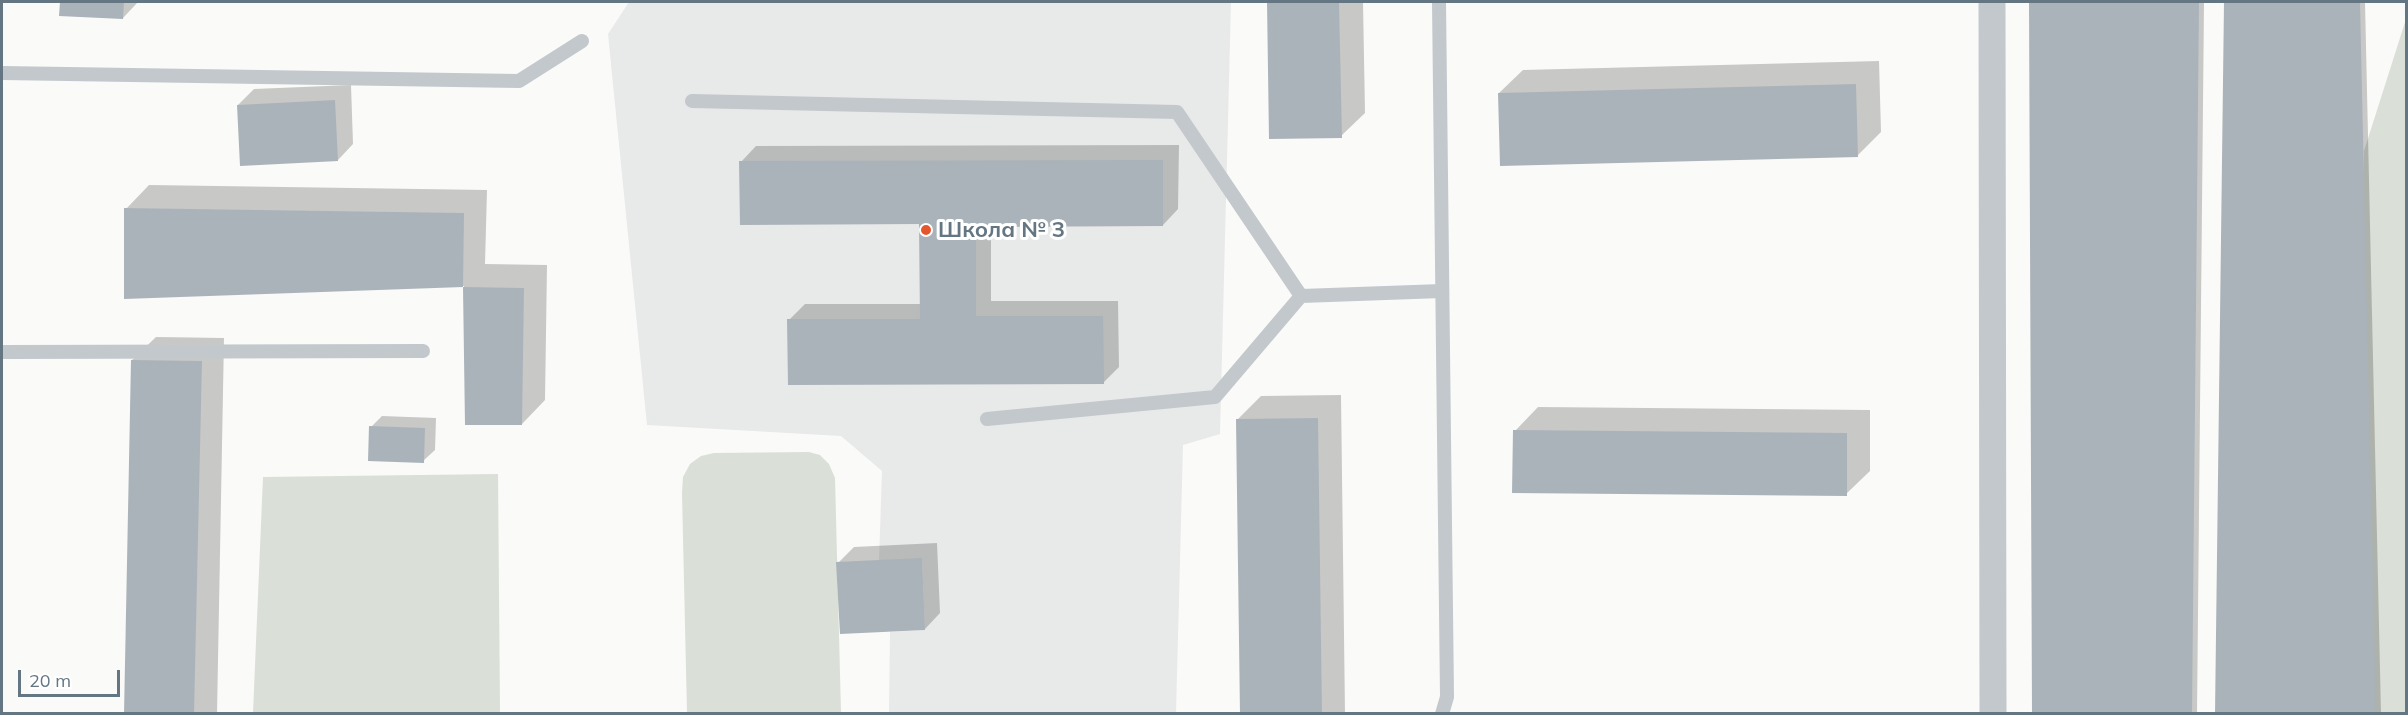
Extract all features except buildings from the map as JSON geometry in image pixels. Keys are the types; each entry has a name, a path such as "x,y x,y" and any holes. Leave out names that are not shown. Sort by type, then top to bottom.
{"street":[{"path":"1992,2 1994,714"}],"lane":[{"path":"1439,2 1447,697 1442,714"},
{"path":"2,74 519,81 582,41"},
{"path":"692,100 1177,112 1301,296"},
{"path":"987,419 1215,397 1301,296 1442,291"},
{"path":"2,352 423,351"}],"shaded area":[{"name":"Школа № 3","path":"629,2 1231,2 1220,434 1183,445 1176,713 889,713 890,632 925,630 922,559 879,561 882,471 841,436 647,425 608,34"},
{"path":"2406,19 2406,713 2358,713 2352,500 2364,151"},
{"path":"809,452 820,455 829,464 835,478 841,713 687,713 683,477 690,464 701,456 714,453"},
{"path":"498,474 500,713 253,713 263,477"}],"place":[{"name":"Школа № 3","path":"926,230"}]}
